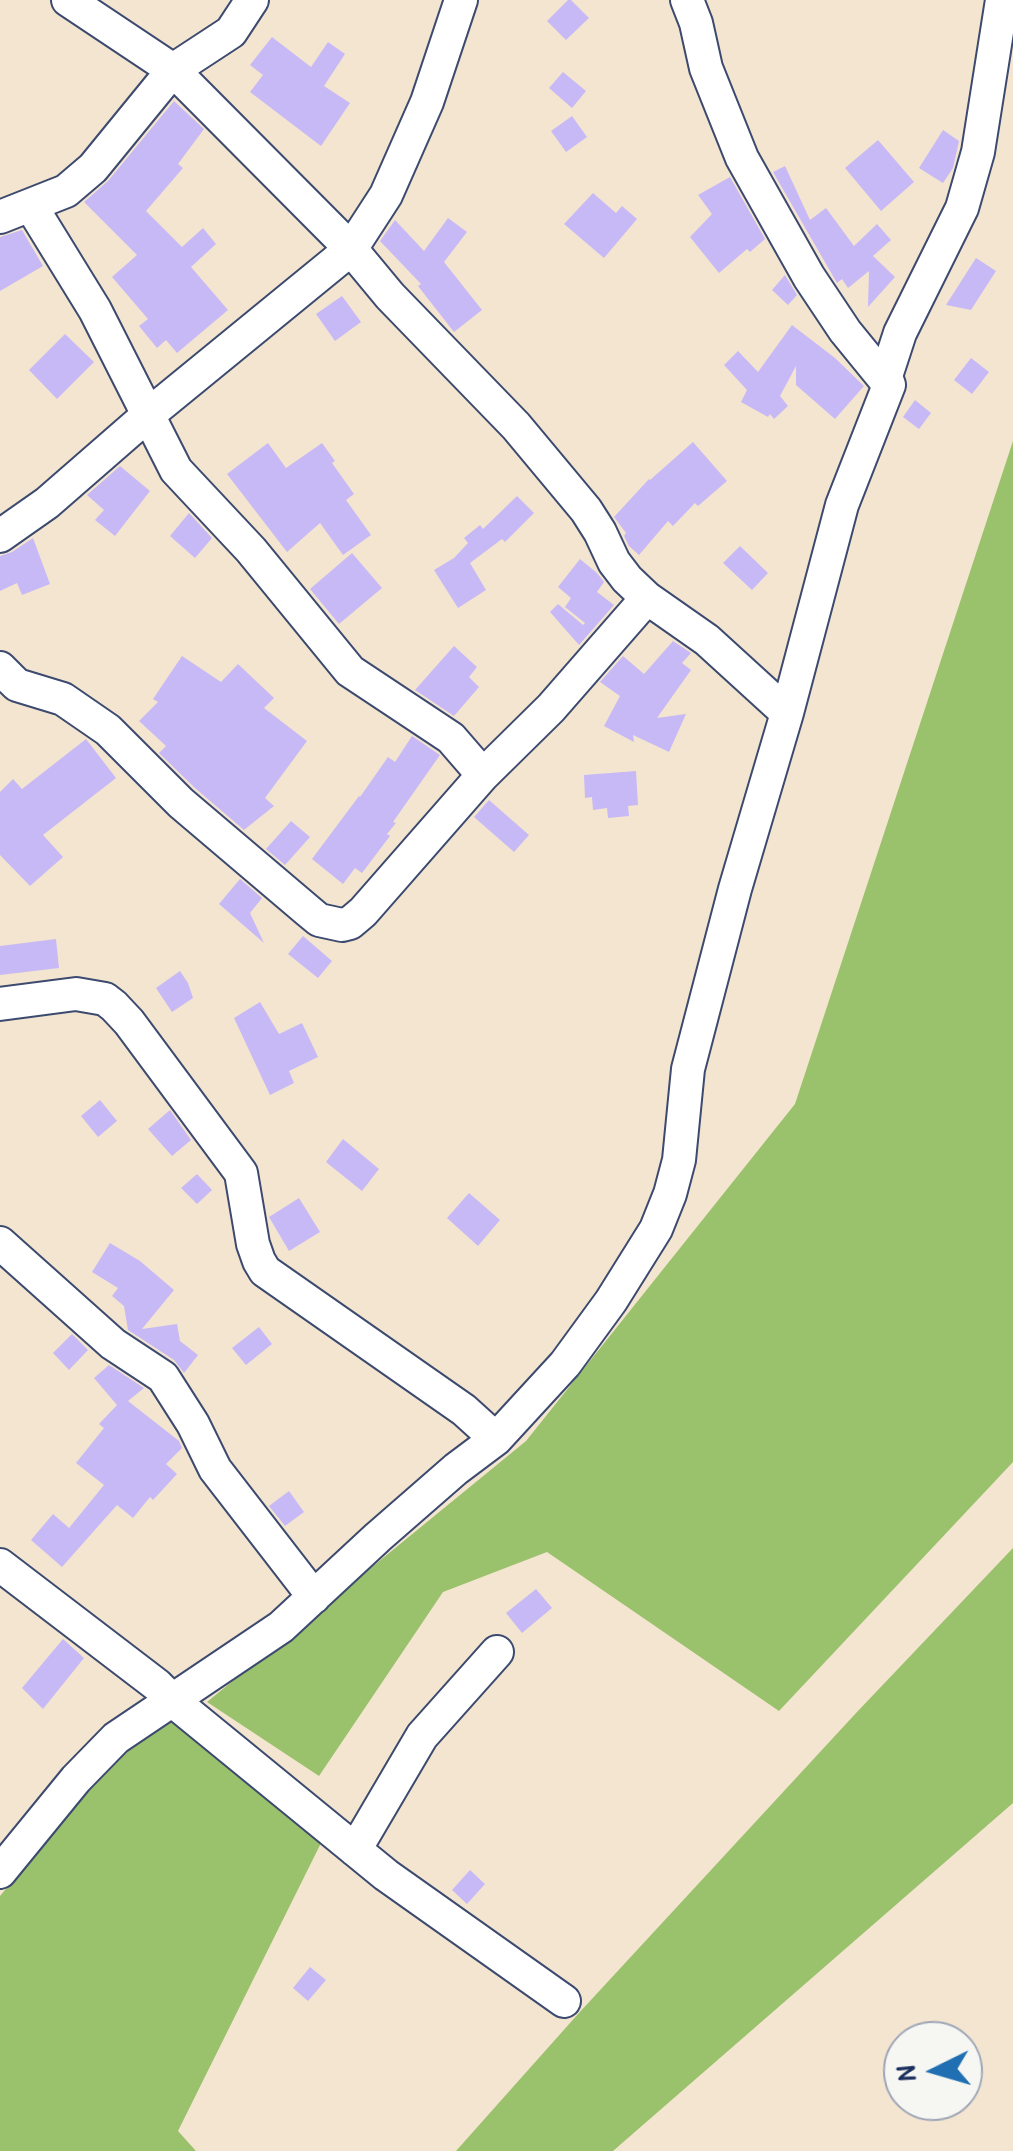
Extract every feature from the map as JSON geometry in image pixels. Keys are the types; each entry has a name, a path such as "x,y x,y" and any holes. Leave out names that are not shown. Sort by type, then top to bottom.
{"street":[{"path":"68,0 174,70 351,249 390,296 528,440 586,510 627,580 707,640 787,713"},
{"path":"0,217 66,192 93,168 174,70 231,32 252,0"},
{"path":"0,536 47,502 351,249 386,196 427,102 462,0"},
{"path":"687,0 706,68 742,158 808,276 845,331 889,385"},
{"path":"0,1872 76,1779 116,1738 281,1627 404,1514 496,1439 566,1364 656,1230 679,1160 692,1051 842,505 889,385 886,376 900,333 968,190 978,152 1002,0"},
{"path":"31,206 94,310 176,470 251,550 350,671 450,738 483,774"},
{"path":"0,668 16,684 64,699 108,730 180,803 319,920 335,925 350,923 364,912 483,774 551,708 647,598"},
{"path":"0,1004 76,994 106,999 129,1022 241,1173 253,1244 265,1271 464,1410 496,1439"},
{"path":"0,1243 113,1344 162,1377 194,1424 215,1469 314,1597"},
{"path":"0,1565 157,1685 386,1875 564,2001"},
{"path":"355,1850 422,1736 497,1652"}],"green space":[{"path":"1013,441 1013,1462 779,1711 547,1552 443,1592 319,1776 207,1702 526,1441 795,1104"},
{"path":"1013,1548 1013,1803 613,2151 456,2151 578,2014"},
{"path":"171,1720 322,1841 178,2131 196,2151 0,2151 0,1896 88,1790 127,1751"}],"building":[{"path":"568,0 589,18 566,40 547,21"},
{"path":"272,37 311,67 328,42 345,54 324,86 350,103 321,146 250,92 263,75 250,65"},
{"path":"563,72 586,91 572,108 549,88"},
{"path":"174,101 204,129 178,164 183,168 146,211 182,247 203,228 216,244 191,267 228,310 177,353 166,340 157,348 139,326 148,319 112,277 137,255 84,202 108,181"},
{"path":"572,116 587,137 566,152 551,131"},
{"path":"943,130 959,141 953,168 943,183 919,168"},
{"path":"878,140 914,182 881,211 845,168"},
{"path":"785,166 810,220 826,208 854,246 877,224 891,240 873,256 895,277 868,307 869,271 848,288 842,279 837,283 773,172"},
{"path":"730,177 765,239 719,273 690,237 712,214 698,195"},
{"path":"593,193 616,213 622,206 637,219 604,258 564,224"},
{"path":"448,218 467,232 444,262 482,310 454,332 418,286 421,284 380,241 395,220 424,251"},
{"path":"22,230 43,266 0,291 0,237"},
{"path":"976,258 996,271 971,310 946,305"},
{"path":"785,275 797,295 788,305 772,290"},
{"path":"342,296 361,322 335,341 316,314"},
{"path":"792,325 864,386 835,419 796,385 796,366 780,396 788,406 774,419 741,402 747,390 724,365 738,351 758,372"},
{"path":"65,334 94,362 57,399 29,370"},
{"path":"971,358 989,372 972,394 954,380"},
{"path":"915,400 931,413 919,429 903,417"},
{"path":"693,442 727,481 698,506 695,503 673,526 668,521 639,555 629,546 626,533 614,517 649,479"},
{"path":"268,443 286,468 322,443 354,494 346,500 371,535 343,555 320,523 287,552 227,474"},
{"path":"120,466 150,491 115,536 95,520 104,510 87,495"},
{"path":"517,496 534,513 505,542 502,539 470,563 486,590 458,608 434,570 454,558 468,543 464,538 480,525 483,529"},
{"path":"189,513 212,538 195,558 170,536"},
{"path":"33,538 50,584 22,595 17,583 0,591 0,556"},
{"path":"740,546 768,573 752,590 723,563"},
{"path":"352,553 382,588 339,624 310,589"},
{"path":"580,559 604,582 597,592 614,605 579,645 550,612 558,604 585,623 565,607 571,598 558,587"},
{"path":"673,641 691,653 682,663 691,670 657,718 686,714 669,752 633,735 634,742 604,726 620,696 600,682 623,656 644,674"},
{"path":"454,646 477,667 469,677 479,687 454,716 415,690"},
{"path":"182,656 221,682 238,664 274,698 264,708 307,741 265,798 274,806 244,830 159,753 166,746 139,721 158,702 153,699"},
{"path":"412,736 440,755 393,822 396,823 387,834 390,836 362,873 355,868 343,884 312,859 388,757 395,762"},
{"path":"86,739 116,778 43,835 63,857 30,886 0,855 0,792 13,779 22,789"},
{"path":"636,771 638,805 628,806 629,816 608,818 607,808 593,810 592,797 585,798 584,775"},
{"path":"489,800 529,835 514,852 474,817"},
{"path":"291,821 310,837 285,865 266,849"},
{"path":"240,879 262,898 250,913 264,943 219,904"},
{"path":"303,936 332,961 318,978 288,954"},
{"path":"56,939 59,968 0,975 0,946"},
{"path":"180,971 193,998 172,1012 156,988"},
{"path":"260,1002 279,1034 302,1023 318,1057 289,1071 294,1083 270,1095 234,1018"},
{"path":"100,1100 117,1121 98,1137 81,1116"},
{"path":"170,1110 191,1140 172,1156 148,1129"},
{"path":"343,1139 379,1169 362,1191 326,1162"},
{"path":"197,1174 212,1190 197,1204 181,1188"},
{"path":"469,1193 500,1220 478,1246 447,1218"},
{"path":"299,1198 320,1232 289,1251 269,1217"},
{"path":"110,1243 140,1261 174,1290 142,1329 177,1324 180,1341 198,1355 184,1373 174,1360 128,1330 124,1306 112,1296 118,1288 92,1272"},
{"path":"259,1327 272,1344 246,1365 232,1348"},
{"path":"72,1334 88,1350 69,1370 53,1353"},
{"path":"109,1365 144,1388 128,1401 179,1441 182,1448 166,1464 177,1474 133,1518 117,1505 62,1567 31,1540 53,1514 69,1528 104,1485 76,1463 104,1428 99,1424 117,1405 94,1378"},
{"path":"289,1491 304,1512 285,1526 269,1506"},
{"path":"536,1589 552,1608 522,1633 506,1613"},
{"path":"63,1639 84,1658 43,1709 22,1688"},
{"path":"470,1870 485,1884 467,1904 452,1890"},
{"path":"310,1967 326,1980 308,2001 293,1988"}]}
